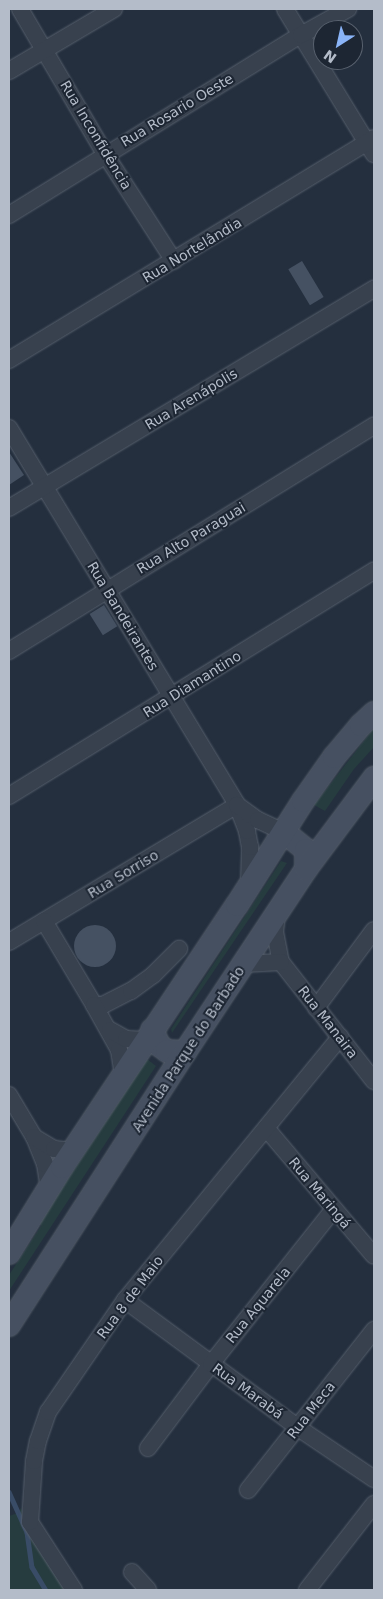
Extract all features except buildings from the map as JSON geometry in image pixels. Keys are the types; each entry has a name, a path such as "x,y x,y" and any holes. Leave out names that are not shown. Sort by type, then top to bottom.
{"main road":[{"path":"9,1253 72,1151 334,757 361,725 374,713"},
{"name":"Avenida Parque do Barbado","path":"9,1325 306,868 374,778"},
{"path":"284,832 306,850 306,868"},
{"path":"149,1035 167,1051 185,1052"}],"street":[{"name":"Rua Inconfidência","path":"20,9 46,49 106,154 174,261"},
{"path":"9,71 114,9"},
{"path":"285,9 372,144"},
{"name":"Rua Rosario Oeste","path":"9,215 301,35 348,9"},
{"name":"Rua Nortelândia","path":"9,360 372,144"},
{"name":"Rua Arenápolis","path":"9,508 374,289"},
{"name":"Rua Alto Paraguai","path":"9,651 106,589 374,426"},
{"name":"Rua Bandeirantes","path":"9,428 237,805 247,831 250,847 249,886"},
{"name":"Rua Diamantino","path":"9,796 374,571"},
{"name":"Rua Bandeirantes","path":"237,805 258,820 284,832"},
{"name":"Rua Sorriso","path":"9,942 237,805"},
{"name":"Rua Manaira","path":"277,915 275,932 281,962 374,1081"},
{"path":"44,921 110,1030 121,1054 123,1075"},
{"path":"316,1008 374,930"},
{"path":"94,1005 103,1005 131,991 153,975 179,949"},
{"path":"244,964 281,962"},
{"path":"110,1030 126,1039 149,1035"},
{"name":"Rua 8 de Maio","path":"74,1590 30,1522 30,1497 38,1442 48,1412 125,1300 340,1037"},
{"path":"9,1096 34,1137 45,1164 49,1188"},
{"name":"Rua Maringá","path":"266,1128 333,1210 374,1256"},
{"path":"34,1137 54,1149 72,1151"},
{"name":"Rua Aquarela","path":"148,1448 211,1364 333,1210"},
{"name":"Rua Marabá","path":"125,1300 297,1427 374,1479"},
{"name":"Rua Meca","path":"248,1490 374,1330"},
{"path":"307,1590 374,1504"},
{"path":"132,1572 148,1590"}],"green space":[{"path":"374,728 374,747 354,769 325,811 314,805"},
{"path":"281,861 287,863 172,1033 171,1029"},
{"path":"147,1059 156,1066 9,1291 9,1275 41,1226 39,1223"},
{"path":"21,1508 67,1590 9,1590 9,1516 18,1513"}],"waterway":[{"path":"9,1492 27,1532 32,1567 46,1590"}]}
